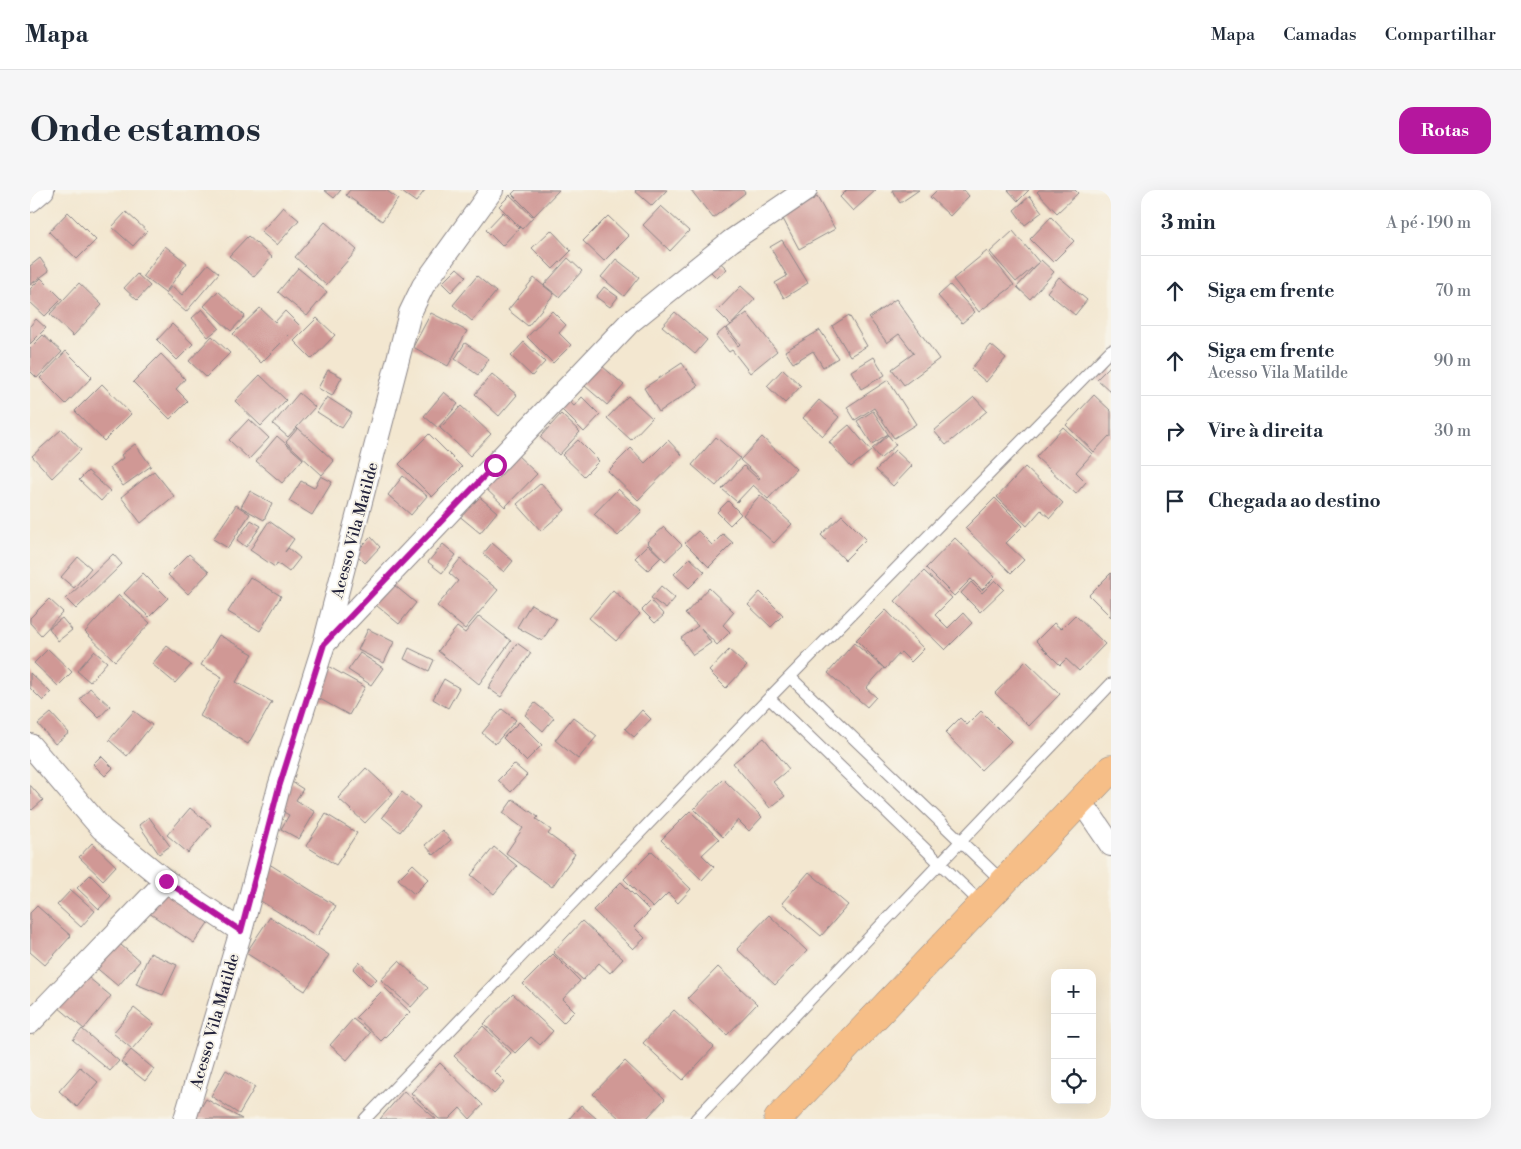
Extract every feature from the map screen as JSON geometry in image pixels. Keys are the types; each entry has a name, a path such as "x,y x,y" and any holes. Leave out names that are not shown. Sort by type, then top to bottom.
{"main road":[{"path":"778,1119 1111,769"}],"street":[{"path":"30,201 43,190"},
{"name":"Acesso Vila Matilde","path":"185,1119 241,931 279,787 324,644 410,313 423,286 492,190"},
{"path":"324,644 629,323 731,241 806,190"},
{"path":"30,745 102,829 166,881 241,931"},
{"path":"1081,801 1111,845"},
{"path":"30,1023 166,881"}],"lane":[{"path":"365,1119 769,698 1111,350"},
{"path":"790,677 1003,882"},
{"path":"696,1119 1111,684"},
{"path":"769,698 982,904"}],"building":[{"path":"324,190 341,190 334,198"},
{"path":"350,190 386,190 398,199 382,221 346,195"},
{"path":"399,190 425,190 416,202"},
{"path":"516,190 559,190 534,216 512,194"},
{"path":"636,190 667,190 652,206"},
{"path":"691,190 743,190 745,193 713,218"},
{"path":"847,190 876,190 853,211 840,197"},
{"path":"892,190 919,190 900,203"},
{"path":"937,190 964,190 969,196 950,216 930,197"},
{"path":"1008,190 1029,190 1018,201"},
{"path":"1039,190 1075,190 1078,193 1057,213 1037,192"},
{"path":"510,195 533,217 522,229 499,206"},
{"path":"1030,196 1042,212 1025,225 1014,210"},
{"path":"817,197 835,229 799,249 782,217"},
{"path":"661,206 689,231 670,251 643,225"},
{"path":"283,207 299,220 277,245 261,232"},
{"path":"68,212 96,240 77,259 49,232"},
{"path":"126,212 147,231 133,246 112,227"},
{"path":"503,212 519,228 502,246 486,230"},
{"path":"608,216 629,236 604,261 583,241"},
{"path":"1051,217 1074,241 1053,262 1030,239"},
{"path":"325,222 357,250 326,285 295,257"},
{"path":"551,230 571,251 553,269 532,248"},
{"path":"1013,231 1039,262 1016,282 990,252"},
{"path":"248,236 272,257 254,277 229,256"},
{"path":"782,240 808,283 784,298 775,283 787,276 770,247"},
{"path":"165,246 187,263 165,293 143,276"},
{"path":"987,251 1014,285 979,312 953,279"},
{"path":"712,255 727,269 717,278 703,264"},
{"path":"40,258 49,271 30,285 30,266"},
{"path":"568,258 582,271 559,297 544,285"},
{"path":"616,259 639,277 624,296 601,277"},
{"path":"1041,260 1054,272 1030,299 1017,287"},
{"path":"208,264 219,273 186,312 165,294 172,286 182,295"},
{"path":"298,268 327,292 307,316 278,292"},
{"path":"457,268 466,276 451,292 442,283"},
{"path":"137,274 150,286 137,300 124,288"},
{"path":"477,276 496,292 472,321 453,305"},
{"path":"1059,277 1087,300 1075,315 1047,292"},
{"path":"41,278 62,299 45,316 30,302 30,289"},
{"path":"534,278 554,294 528,326 508,310"},
{"path":"79,283 102,305 73,336 50,314"},
{"path":"950,285 975,312 962,323 938,296"},
{"path":"741,286 755,299 731,325 717,311"},
{"path":"604,287 618,297 610,307 596,297"},
{"path":"218,291 245,316 231,331 204,306"},
{"path":"896,299 939,359 904,385 892,369 914,353 899,334 887,343 869,318"},
{"path":"260,308 275,322 285,311 299,325 261,363 233,334"},
{"path":"202,309 219,328 208,337 192,318"},
{"path":"552,311 566,325 559,333 571,345 553,363 527,337"},
{"path":"675,312 707,340 695,354 662,326"},
{"path":"431,313 467,331 448,366 413,347"},
{"path":"747,313 777,351 750,373 732,350 729,352 716,336 725,328 738,346 740,344 727,328"},
{"path":"849,315 867,346 850,356 832,326"},
{"path":"317,318 335,335 312,359 294,341"},
{"path":"36,319 46,328 30,344 30,326"},
{"path":"172,324 193,344 177,360 157,340"},
{"path":"820,330 838,358 823,367 813,351 793,363 785,351"},
{"path":"43,335 62,352 37,378 30,371 30,348"},
{"path":"212,336 230,353 206,377 189,361"},
{"path":"524,342 545,362 532,376 511,356"},
{"path":"465,343 489,359 478,375 455,359"},
{"path":"991,345 1006,358 986,382 971,369"},
{"path":"66,351 92,377 66,404 40,378"},
{"path":"161,354 185,379 176,389 188,401 170,419 133,382"},
{"path":"874,357 885,375 861,389 851,371"},
{"path":"595,360 624,385 607,405 578,380"},
{"path":"682,363 698,386 659,412 644,388"},
{"path":"1111,365 1111,392 1097,379"},
{"path":"783,369 801,386 785,403 767,386"},
{"path":"328,370 342,377 332,396 318,388"},
{"path":"492,374 517,395 499,416 475,394"},
{"path":"260,375 286,400 261,426 235,401"},
{"path":"888,380 916,424 894,438 874,408 855,420 847,407"},
{"path":"102,384 131,414 104,441 75,411"},
{"path":"444,392 458,404 438,428 424,416"},
{"path":"299,393 315,407 288,437 273,424"},
{"path":"1094,395 1111,411 1111,438 1109,436 1094,452 1066,425"},
{"path":"628,396 652,418 631,440 607,418"},
{"path":"327,397 352,413 342,428 317,412"},
{"path":"564,397 574,406 582,397 600,415 584,432 557,405"},
{"path":"974,397 987,411 946,445 934,431"},
{"path":"819,400 839,417 823,436 803,418"},
{"path":"461,406 491,434 470,456 440,428"},
{"path":"873,411 888,434 872,444 857,421"},
{"path":"561,414 580,432 559,455 540,437"},
{"path":"249,419 269,438 249,459 229,440"},
{"path":"849,425 871,451 851,467 829,442"},
{"path":"1063,427 1092,454 1076,472 1086,482 1076,494 1036,457"},
{"path":"298,428 334,461 322,475 286,442"},
{"path":"62,429 81,450 52,478 32,456"},
{"path":"429,434 462,467 432,497 399,464"},
{"path":"888,435 896,445 880,459 872,449"},
{"path":"277,436 303,459 282,483 256,461"},
{"path":"716,437 740,458 716,486 692,465"},
{"path":"762,437 796,469 768,499 753,485 737,502 722,489 744,466 758,479 760,478 740,460"},
{"path":"578,440 599,461 584,476 562,455"},
{"path":"668,440 682,455 638,500 608,471 631,448 645,463"},
{"path":"135,444 151,466 123,486 110,468 123,458 121,455"},
{"path":"895,450 912,466 893,486 876,470"},
{"path":"514,452 537,474 505,507 482,485"},
{"path":"1025,467 1063,503 1050,518 1041,510 1027,526 997,497"},
{"path":"88,471 110,491 101,501 79,480"},
{"path":"154,471 174,496 141,523 121,497"},
{"path":"321,476 332,482 312,515 289,501 301,481 314,488"},
{"path":"403,476 427,496 411,515 388,495"},
{"path":"541,483 565,510 541,531 517,504"},
{"path":"618,489 642,511 618,536 594,514"},
{"path":"250,491 272,503 264,520 241,507"},
{"path":"475,493 497,512 480,533 457,514"},
{"path":"760,495 792,524 774,543 743,515"},
{"path":"995,498 1023,526 1006,543 1024,560 1011,573 965,528"},
{"path":"728,501 741,514 730,525 717,512"},
{"path":"236,505 250,514 228,548 213,539"},
{"path":"842,515 866,539 845,560 821,535"},
{"path":"251,520 261,526 246,547 237,540"},
{"path":"269,521 294,539 285,552 288,548 300,558 289,572 277,563 275,567 250,550"},
{"path":"664,527 682,545 665,561 647,542"},
{"path":"698,531 712,545 723,534 733,543 709,567 685,543"},
{"path":"371,537 380,547 365,563 355,553"},
{"path":"955,538 995,577 982,590 971,579 954,596 926,568"},
{"path":"492,543 513,561 504,572 483,554"},
{"path":"443,544 456,555 442,573 428,562"},
{"path":"648,545 661,557 648,570 635,558"},
{"path":"113,554 122,564 76,609 66,599"},
{"path":"189,554 209,572 188,594 168,575"},
{"path":"78,557 91,568 74,588 61,577"},
{"path":"690,558 705,572 689,588 674,574"},
{"path":"460,559 498,590 465,629 437,606 458,581 449,573"},
{"path":"924,571 952,598 935,615 948,628 963,613 972,623 945,650 895,601"},
{"path":"143,573 168,598 149,617 124,593"},
{"path":"1111,573 1111,617 1089,595"},
{"path":"250,577 281,596 260,631 228,612"},
{"path":"388,580 416,603 399,624 371,601"},
{"path":"995,580 1004,589 980,612 961,593 971,582 982,593"},
{"path":"661,586 675,598 666,609 651,598"},
{"path":"709,588 734,612 723,625 730,632 717,645 701,628 711,643 693,655 681,638 698,626 685,614"},
{"path":"613,590 640,614 616,641 589,618"},
{"path":"760,592 783,615 771,627 748,605"},
{"path":"119,595 150,623 115,661 85,632"},
{"path":"49,599 63,612 41,635 30,623 30,618"},
{"path":"651,601 664,615 655,623 642,610"},
{"path":"531,604 556,619 542,641 517,627"},
{"path":"886,610 924,649 911,662 901,652 885,669 856,640"},
{"path":"1075,615 1105,644 1079,671 1066,659 1060,665 1036,641 1054,623 1061,629"},
{"path":"479,616 511,641 479,684 438,651 457,627 465,633"},
{"path":"62,618 72,630 58,641 49,628"},
{"path":"368,629 394,642 384,663 358,650"},
{"path":"219,635 253,654 236,682 272,702 248,744 200,716 222,677 201,665"},
{"path":"517,643 531,653 501,697 488,688"},
{"path":"854,643 884,668 866,688 876,697 867,707 828,673"},
{"path":"167,646 191,665 175,683 152,664"},
{"path":"409,648 434,660 429,671 404,659"},
{"path":"48,649 72,672 58,686 34,663"},
{"path":"729,650 747,666 726,688 709,671"},
{"path":"94,651 107,662 90,682 77,671"},
{"path":"360,653 383,668 371,685 348,670"},
{"path":"1026,661 1060,694 1029,726 995,693"},
{"path":"326,665 365,687 349,715 309,693"},
{"path":"30,673 51,693 43,701 30,688"},
{"path":"444,679 459,688 448,708 433,699"},
{"path":"90,688 110,706 99,718 80,699"},
{"path":"535,703 554,718 543,731 525,715"},
{"path":"502,709 516,720 495,744 482,733"},
{"path":"642,710 651,719 634,737 625,729"},
{"path":"134,711 152,725 127,756 109,740"},
{"path":"981,711 1011,741 981,770 945,733 960,718 967,725"},
{"path":"51,713 69,733 55,744 38,724"},
{"path":"573,717 597,736 578,759 555,740"},
{"path":"519,722 542,745 526,761 503,738"},
{"path":"764,738 789,769 773,782 785,796 770,808 733,763"},
{"path":"101,756 113,768 105,776 93,764"},
{"path":"514,764 527,775 511,792 498,780"},
{"path":"366,768 393,793 365,823 338,798"},
{"path":"723,779 762,817 749,831 738,820 723,837 694,809"},
{"path":"292,782 303,789 296,800 315,812 299,839 281,829 289,815 276,808"},
{"path":"30,785 43,800 32,810 30,808"},
{"path":"402,792 420,807 400,832 382,817"},
{"path":"513,799 538,817 536,819 551,830 548,834 575,854 552,887 506,853 523,828 503,813"},
{"path":"190,808 211,825 188,853 167,835"},
{"path":"690,811 719,839 702,855 714,867 702,880 661,840"},
{"path":"326,814 357,833 336,865 306,846"},
{"path":"149,817 170,846 159,854 139,825"},
{"path":"442,830 451,840 434,855 425,845"},
{"path":"92,843 116,866 103,880 79,857"},
{"path":"494,847 517,866 494,894 471,875"},
{"path":"652,851 691,889 678,903 668,893 653,908 624,879"},
{"path":"266,862 336,906 317,936 246,892"},
{"path":"413,864 429,879 414,894 398,879"},
{"path":"809,872 848,905 821,936 782,903"},
{"path":"90,875 111,896 99,909 77,888"},
{"path":"621,882 650,911 634,927 645,938 633,949 593,910"},
{"path":"156,884 210,920 194,943 140,907"},
{"path":"71,890 95,911 81,927 57,905"},
{"path":"37,906 71,936 45,965 30,952 30,913"},
{"path":"769,915 807,951 775,985 737,949"},
{"path":"270,917 329,955 305,991 246,953"},
{"path":"582,921 623,959 610,973 599,963 583,980 553,952"},
{"path":"109,935 140,961 118,986 87,960"},
{"path":"150,953 177,965 163,995 136,984"},
{"path":"553,954 580,981 563,999 575,1011 563,1023 523,984"},
{"path":"399,961 428,988 411,1007 381,980"},
{"path":"359,962 377,979 370,986 353,969"},
{"path":"718,967 757,1004 727,1035 688,998"},
{"path":"78,969 111,996 84,1029 51,1001"},
{"path":"385,988 410,1012 381,1041 356,1017"},
{"path":"513,994 553,1031 540,1045 531,1037 515,1053 484,1024"},
{"path":"134,1008 154,1024 132,1049 113,1033"},
{"path":"674,1010 714,1047 683,1080 643,1043"},
{"path":"353,1019 370,1033 347,1060 330,1045"},
{"path":"483,1026 511,1053 494,1071 505,1082 494,1094 454,1056"},
{"path":"82,1029 119,1061 110,1071 73,1040"},
{"path":"131,1050 154,1069 145,1081 121,1062"},
{"path":"625,1061 665,1099 646,1119 620,1119 593,1094"},
{"path":"440,1063 483,1105 470,1119 460,1108 449,1119 439,1119 411,1093"},
{"path":"80,1067 98,1082 77,1107 59,1091"},
{"path":"226,1070 255,1087 239,1114 211,1096"},
{"path":"404,1091 436,1119 380,1119"},
{"path":"206,1099 242,1119 194,1119"},
{"path":"581,1105 597,1119 569,1119"}],"route":[{"path":"166,881 241,931 279,787 324,644 495,465"}]}
